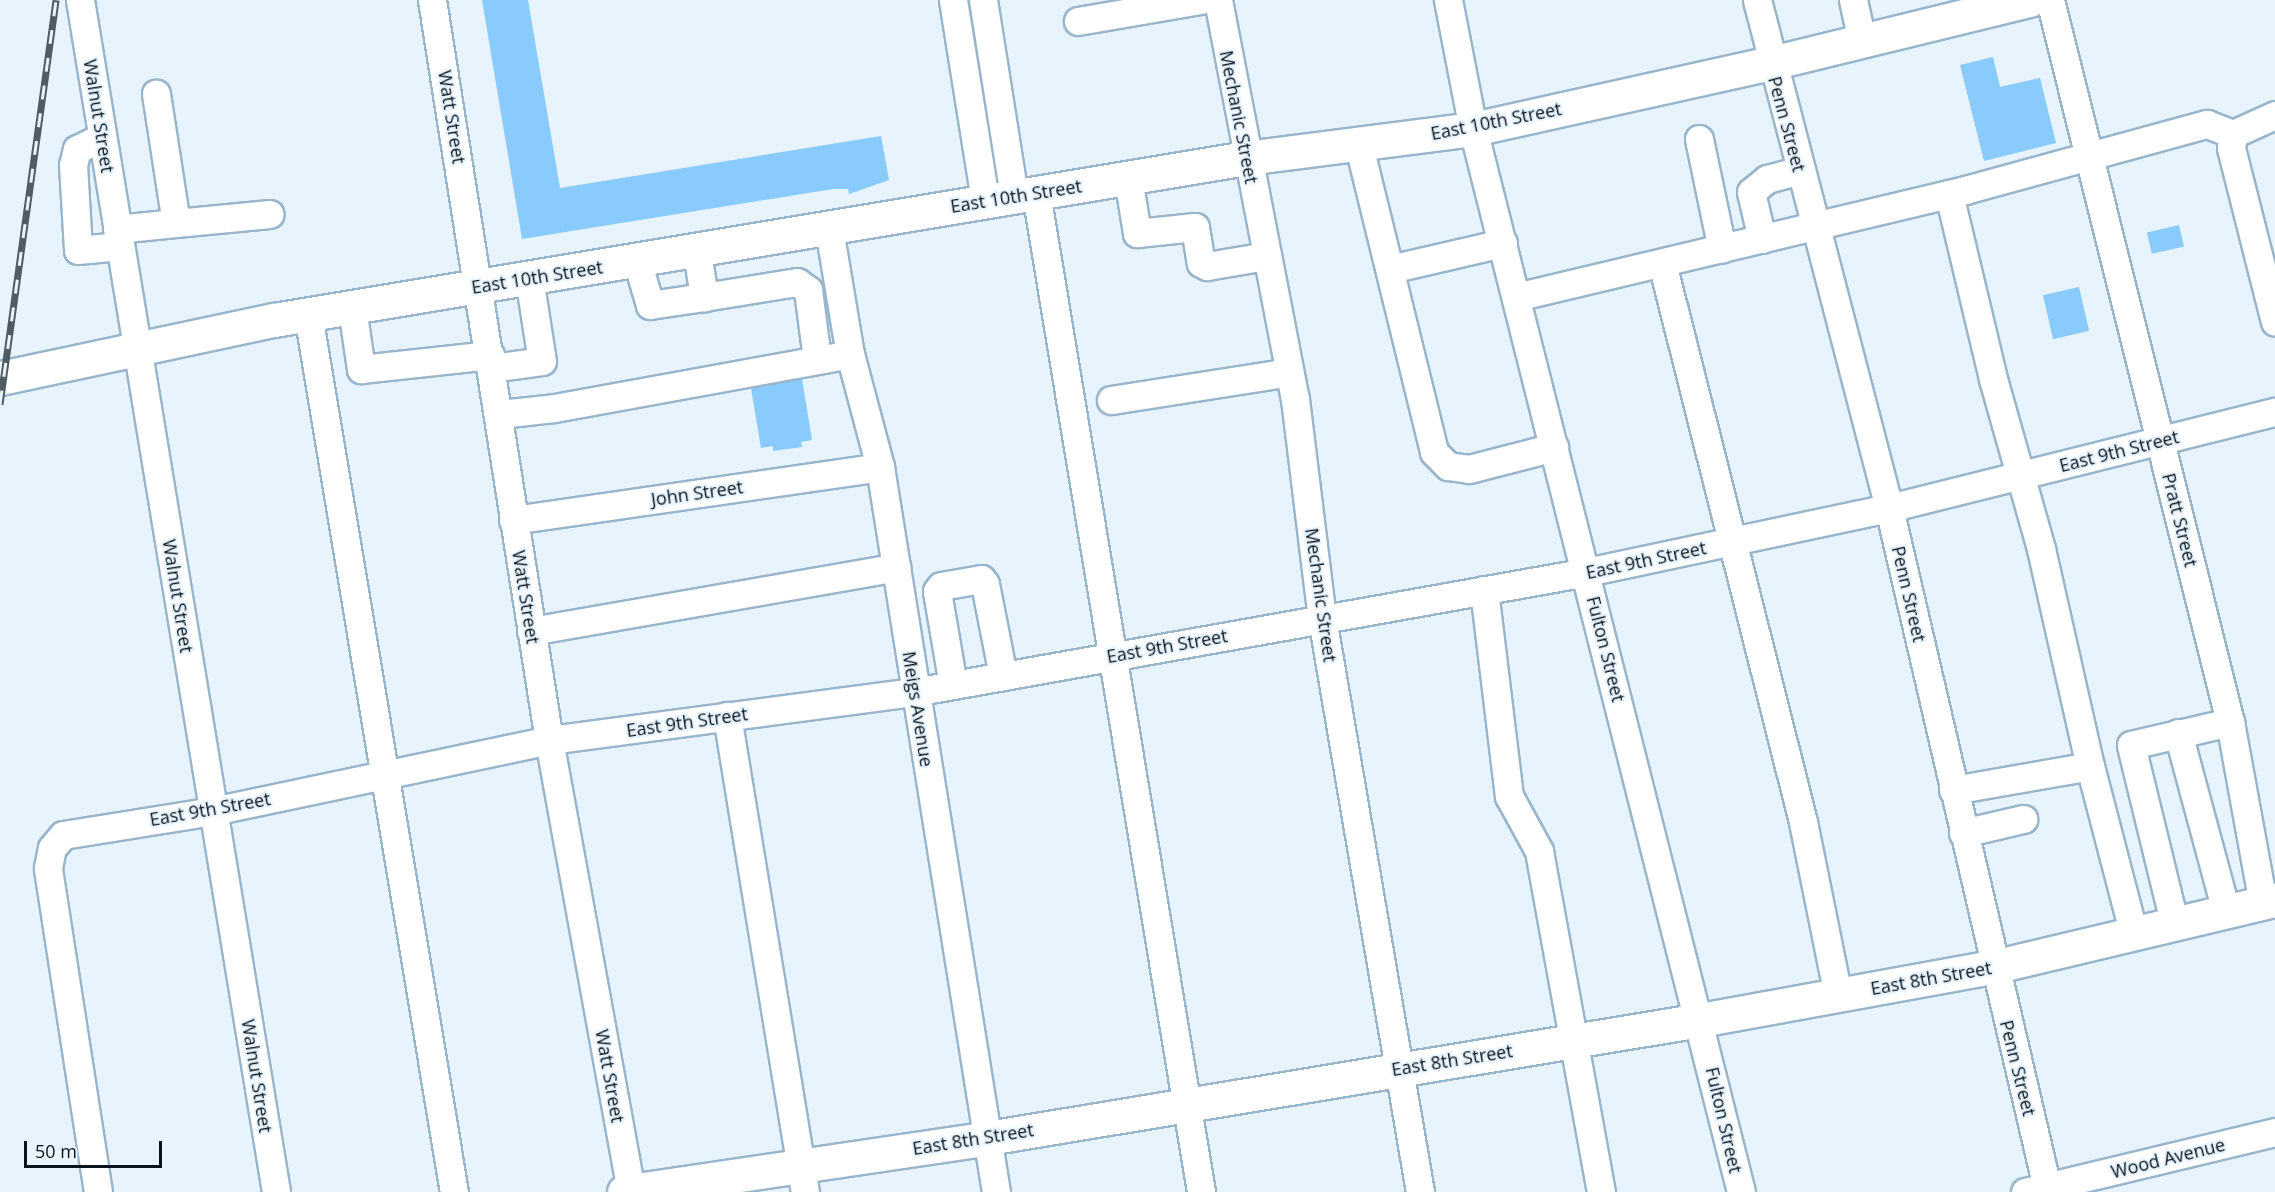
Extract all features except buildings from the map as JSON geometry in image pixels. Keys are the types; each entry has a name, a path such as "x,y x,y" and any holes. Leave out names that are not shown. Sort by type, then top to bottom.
{"main road":[{"name":"East 10th Street","path":"0,378 137,346 308,315 697,252 1012,196 1246,158 1473,129 1772,63 1862,41 1989,5 2029,0"},
{"name":"East 8th Street","path":"628,1192 803,1179 988,1138 1700,1020 1993,967 2175,926 2269,902"}],"street":[{"name":"Walnut Street","path":"80,0 276,1192"},
{"name":"Watt Street","path":"432,0 500,414 513,520 531,631 628,1192"},
{"path":"953,0 1012,196"},
{"path":"982,0 1012,196 1114,656 1133,795 1190,1103 1201,1192"},
{"path":"1077,21 1200,0"},
{"name":"Mechanic Street","path":"1218,0 1246,158 1289,372 1322,618 1401,1068 1419,1192"},
{"name":"Fulton Street","path":"1448,0 1473,129 1700,1020 1741,1192"},
{"name":"Penn Street","path":"1757,0 1889,508 1993,967 2040,1190"},
{"path":"1853,0 1862,41"},
{"name":"Pratt Street","path":"2050,0 2230,722 2269,902"},
{"path":"156,94 176,223"},
{"path":"1516,297 1949,194 2207,124 2233,134 2275,115"},
{"path":"2233,134 2231,148 2275,322"},
{"path":"102,137 77,149 73,165 78,250 176,223 270,214"},
{"path":"1699,139 1722,249"},
{"path":"1358,142 1434,452 1448,466 1469,469 1554,447"},
{"path":"1762,239 1751,192 1767,178 1800,170"},
{"path":"1128,178 1137,233 1195,227 1202,262 1207,266 1266,256"},
{"path":"1949,194 2134,935"},
{"name":"Meigs Avenue","path":"829,229 850,354 880,466 996,1192"},
{"path":"1390,269 1503,243"},
{"path":"697,252 704,297"},
{"path":"637,261 650,305 797,282 808,290 817,359"},
{"path":"1662,263 1734,541 1757,652 1803,822 1838,995"},
{"path":"352,308 361,369 542,361 529,278"},
{"path":"308,315 454,1192"},
{"path":"500,414 554,408 850,354"},
{"path":"1111,400 1289,372"},
{"name":"East 9th Street","path":"98,1192 49,879 48,868 56,844 63,835 81,829 213,811 549,740 915,692 1587,572 1889,508 2275,412"},
{"name":"John Street","path":"513,520 880,466"},
{"path":"531,631 896,567"},
{"path":"953,685 937,591 941,586 981,579 985,584 1003,676"},
{"path":"1484,590 1509,796 1539,851 1601,1192"},
{"path":"727,716 803,1179"},
{"path":"2175,926 2131,745 2230,722"},
{"path":"2178,733 2226,912"},
{"path":"1953,790 2090,766"},
{"path":"1963,833 2023,819"},
{"name":"Wood Avenue","path":"2040,1190 2275,1132"}],"railway":[{"path":"0,404 56,0"}]}
